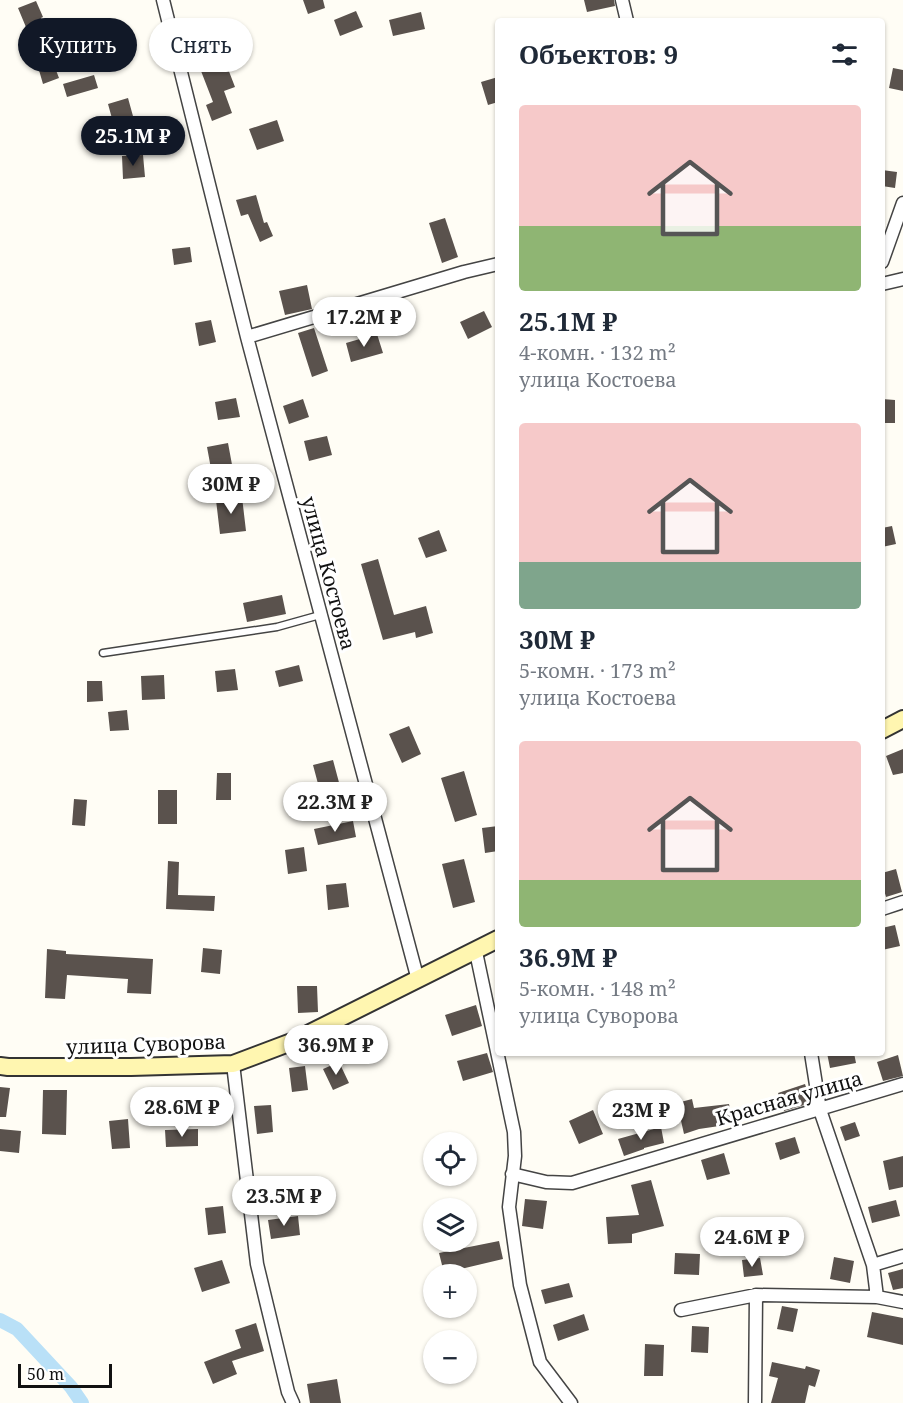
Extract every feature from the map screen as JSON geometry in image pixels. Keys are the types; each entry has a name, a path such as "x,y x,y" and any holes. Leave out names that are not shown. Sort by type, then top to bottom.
{"main road":[{"path":"885,728 903,719"},
{"name":"улица Суворова","path":"0,1066 131,1067 233,1064 294,1041 495,941"}],"street":[{"name":"улица Костоева","path":"163,0 247,337 418,980"},
{"path":"622,0 626,18"},
{"path":"885,254 903,203"},
{"path":"247,337 495,265"},
{"path":"885,283 903,279"},
{"path":"885,908 903,902"},
{"path":"476,952 495,1042"},
{"path":"498,1056 514,1132 515,1156 509,1207 520,1286 540,1362 571,1403"},
{"path":"811,1056 820,1110 873,1265 877,1297"},
{"path":"233,1064 257,1264 292,1403"},
{"name":"Красная улица","path":"512,1174 546,1182 572,1183 903,1084"},
{"path":"873,1265 903,1256"},
{"path":"754,1403 756,1295"},
{"path":"681,1310 756,1295 877,1297 903,1302"}],"lane":[{"path":"103,652 277,627 320,615"}],"building":[{"path":"303,0 323,0 325,8 308,14"},
{"path":"584,0 614,0 615,6 587,12"},
{"path":"36,1 43,17 22,18 18,8"},
{"path":"356,11 363,27 340,36 334,20"},
{"path":"421,12 425,29 393,36 389,20"},
{"path":"893,68 903,70 903,91 889,88"},
{"path":"40,72 57,72 59,78 43,84"},
{"path":"201,72 229,72 235,87 224,91 232,113 212,121 206,105 213,102"},
{"path":"94,75 98,88 67,97 63,84"},
{"path":"495,78 495,103 488,105 481,82"},
{"path":"128,98 136,127 116,133 108,104"},
{"path":"277,120 284,141 257,150 249,129"},
{"path":"158,124 163,140 141,148 136,131"},
{"path":"143,155 145,177 123,179 122,156"},
{"path":"885,170 897,172 895,188 885,186"},
{"path":"256,195 264,223 267,222 273,236 260,242 248,214 241,216 236,200"},
{"path":"445,218 458,257 442,263 429,223"},
{"path":"190,247 192,262 174,265 172,249"},
{"path":"307,285 312,309 285,315 279,291"},
{"path":"484,311 492,327 468,339 460,322"},
{"path":"211,320 216,342 199,346 195,323"},
{"path":"314,328 328,371 312,377 298,333"},
{"path":"377,334 383,353 351,362 346,343"},
{"path":"236,398 240,417 218,420 215,402"},
{"path":"303,399 309,417 289,424 283,406"},
{"path":"885,399 895,400 895,423 885,423"},
{"path":"327,436 332,455 309,461 304,441"},
{"path":"228,443 233,470 212,474 207,447"},
{"path":"242,497 246,531 220,534 216,500"},
{"path":"892,526 896,544 885,546 885,527"},
{"path":"439,530 447,551 426,558 418,538"},
{"path":"378,559 394,615 426,606 433,633 416,638 415,632 383,640 361,564"},
{"path":"282,595 286,614 247,622 243,603"},
{"path":"299,665 303,681 279,687 275,671"},
{"path":"235,669 238,690 217,692 215,671"},
{"path":"164,675 165,699 142,700 141,676"},
{"path":"87,681 102,681 103,701 87,702"},
{"path":"127,710 129,730 110,731 108,712"},
{"path":"409,726 421,754 402,763 389,734"},
{"path":"903,749 903,773 893,775 886,756"},
{"path":"333,760 341,790 321,795 313,765"},
{"path":"464,771 477,815 455,822 441,778"},
{"path":"217,773 231,773 231,800 216,800"},
{"path":"158,790 177,790 177,824 158,824"},
{"path":"74,799 87,800 85,826 72,825"},
{"path":"353,821 356,837 318,845 314,829"},
{"path":"495,826 495,851 485,853 482,828"},
{"path":"304,847 307,871 288,874 285,850"},
{"path":"464,859 475,902 453,908 442,864"},
{"path":"168,861 179,862 178,895 215,896 214,911 166,909"},
{"path":"896,869 902,892 886,897 885,872"},
{"path":"346,883 349,907 328,910 326,885"},
{"path":"895,925 900,946 885,949 885,927"},
{"path":"203,948 222,950 220,974 201,972"},
{"path":"47,949 66,951 66,954 153,959 151,994 127,993 128,979 67,975 65,999 45,998"},
{"path":"297,986 317,986 318,1012 298,1013"},
{"path":"476,1005 482,1026 452,1036 445,1015"},
{"path":"487,1053 493,1072 463,1081 457,1061"},
{"path":"898,1055 903,1076 883,1081 877,1062"},
{"path":"828,1056 855,1056 856,1063 830,1068"},
{"path":"339,1062 349,1083 333,1090 323,1069"},
{"path":"305,1066 308,1090 292,1092 289,1068"},
{"path":"805,1084 811,1103 784,1111 778,1093"},
{"path":"0,1087 10,1088 6,1117 0,1117"},
{"path":"43,1090 67,1090 66,1135 42,1134"},
{"path":"204,1091 206,1107 176,1109 175,1093"},
{"path":"692,1099 694,1108 729,1104 733,1124 699,1129 684,1134 677,1103"},
{"path":"271,1105 273,1132 257,1134 254,1106"},
{"path":"593,1110 603,1134 579,1144 569,1121"},
{"path":"128,1119 130,1148 112,1149 109,1121"},
{"path":"855,1122 860,1136 845,1141 840,1127"},
{"path":"661,1127 664,1143 624,1156 618,1139"},
{"path":"0,1129 21,1131 19,1153 0,1151"},
{"path":"198,1129 198,1146 166,1147 165,1130"},
{"path":"795,1137 800,1153 780,1160 775,1143"},
{"path":"724,1153 730,1174 707,1180 701,1160"},
{"path":"903,1156 903,1187 889,1190 883,1161"},
{"path":"651,1180 664,1226 632,1234 632,1243 608,1244 606,1217 639,1215 631,1185"},
{"path":"525,1199 547,1201 543,1229 522,1226"},
{"path":"896,1200 900,1216 872,1223 868,1207"},
{"path":"223,1206 226,1233 208,1235 205,1208"},
{"path":"298,1216 300,1235 271,1239 268,1220"},
{"path":"499,1241 503,1259 477,1265 442,1264 439,1253 477,1252 477,1245"},
{"path":"675,1253 700,1254 699,1275 674,1274"},
{"path":"834,1257 854,1261 850,1283 830,1279"},
{"path":"760,1258 763,1275 744,1277 742,1260"},
{"path":"222,1260 230,1283 202,1292 194,1268"},
{"path":"903,1269 903,1288 893,1290 888,1273"},
{"path":"569,1283 573,1297 545,1304 541,1290"},
{"path":"782,1306 798,1309 793,1332 777,1329"},
{"path":"872,1312 903,1318 903,1345 867,1337"},
{"path":"584,1314 589,1330 558,1341 553,1325"},
{"path":"256,1323 264,1351 232,1361 237,1374 213,1384 204,1362 241,1348 235,1330"},
{"path":"692,1326 709,1327 708,1353 691,1352"},
{"path":"645,1344 664,1345 663,1376 644,1376"},
{"path":"772,1362 820,1370 815,1387 809,1385 805,1403 771,1403 778,1378 769,1376"},
{"path":"337,1379 341,1403 310,1403 307,1384"}],"waterway":[{"path":"0,1320 17,1329 71,1387 82,1403"}]}
